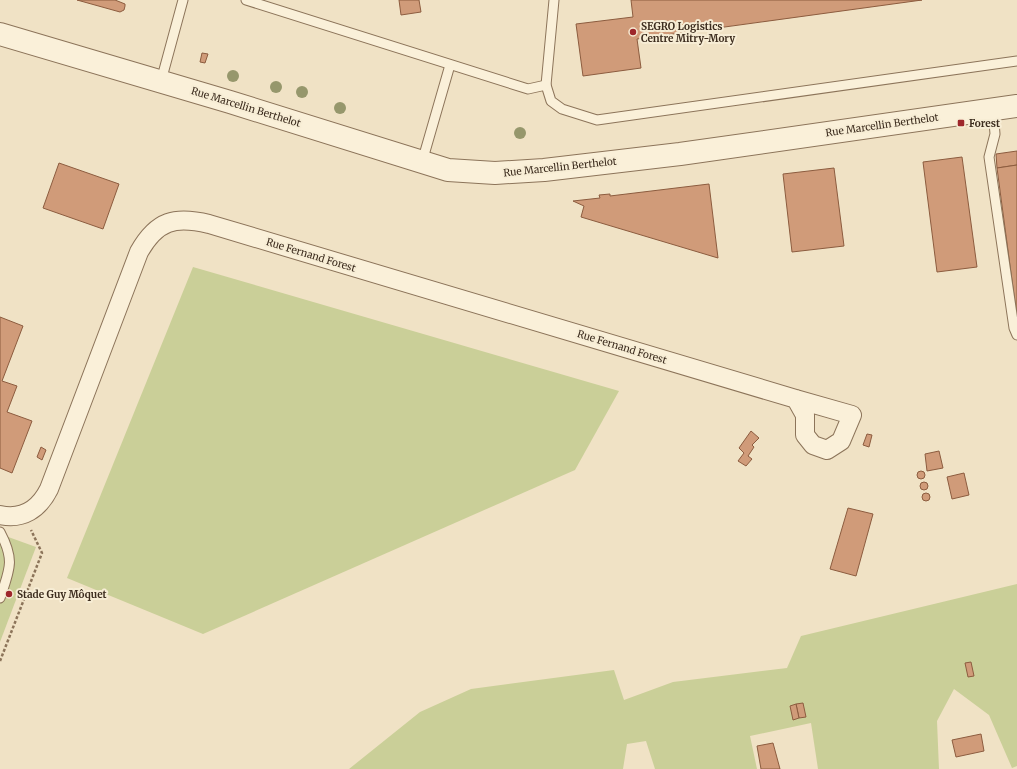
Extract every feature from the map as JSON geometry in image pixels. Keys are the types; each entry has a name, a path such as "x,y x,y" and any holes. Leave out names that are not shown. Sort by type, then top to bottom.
{"street":[{"name":"Rue Marcellin Berthelot","path":"0,34 161,81 422,162 456,170 495,173 544,170 680,154 1017,106"},
{"name":"Rue Fernand Forest","path":"23,515 43,502 49,489 140,252 150,234 156,229 174,221 194,220 210,224 796,399"},
{"path":"0,515 23,515"}],"lane":[{"path":"161,81 184,0"},
{"path":"246,0 528,89 546,85"},
{"path":"554,0 546,85 552,101 562,109 597,120 1017,61"},
{"path":"422,162 450,65"},
{"path":"992,110 996,134 989,158 1014,328 1017,335"},
{"path":"0,532 10,556 9,572 0,598"}],"path":[{"path":"0,661 42,553 23,515"}],"green space":[{"path":"193,267 619,391 575,470 203,634 67,578"},
{"name":"Stade Guy Môquet","path":"0,534 36,547 0,642"},
{"path":"1017,584 1017,766 1012,768 989,715 954,689 937,721 939,769 818,769 811,723 750,736 757,769 655,769 646,741 627,744 623,769 349,769 420,712 471,689 614,670 624,700 673,682 787,668 801,636"}],"building":[{"path":"77,0 115,0 125,4 125,6 124,10 120,12"},
{"path":"399,0 419,0 421,12 401,15"},
{"name":"SEGRO Logistics Centre Mitry-Mory","path":"631,0 922,0 637,39 641,68 583,76 576,24 633,17"},
{"path":"202,53 208,54 205,63 200,62"},
{"path":"1017,151 1017,165 997,168 996,154"},
{"path":"962,157 977,267 937,272 923,162"},
{"path":"59,163 119,184 103,229 43,208"},
{"path":"1017,165 1017,318 997,168"},
{"path":"834,168 844,246 792,252 783,174"},
{"path":"709,184 718,258 581,217 584,206 573,201 600,198 599,195 610,194 610,196"},
{"path":"0,317 23,326 2,381 17,386 7,412 32,421 12,473 0,468"},
{"path":"751,431 759,438 752,445 754,447 748,456 752,459 746,466 738,461 744,453 739,448"},
{"path":"867,434 872,435 869,447 863,445"},
{"path":"41,447 46,450 42,460 37,457"},
{"path":"939,451 943,468 927,471 925,454"},
{"path":"919,471 923,471 925,475 923,479 919,479 917,477 917,473"},
{"path":"964,473 969,495 952,499 947,477"},
{"path":"922,482 926,482 928,486 926,490 922,490 920,488 920,484"},
{"path":"924,493 928,493 930,497 928,501 924,501 922,499 922,495"},
{"path":"848,508 873,514 856,576 830,569"},
{"path":"971,662 974,676 968,677 965,663"},
{"path":"803,703 806,717 799,718 796,704"},
{"path":"796,704 799,718 793,720 790,706"},
{"path":"981,734 984,751 956,757 952,740"},
{"path":"773,743 780,769 761,769 757,746"}],"place":[{"name":"SEGRO Logistics Centre Mitry-Mory","path":"633,32"},
{"name":"Forest","path":"961,123"},
{"name":"Stade Guy Môquet","path":"9,594"}]}
